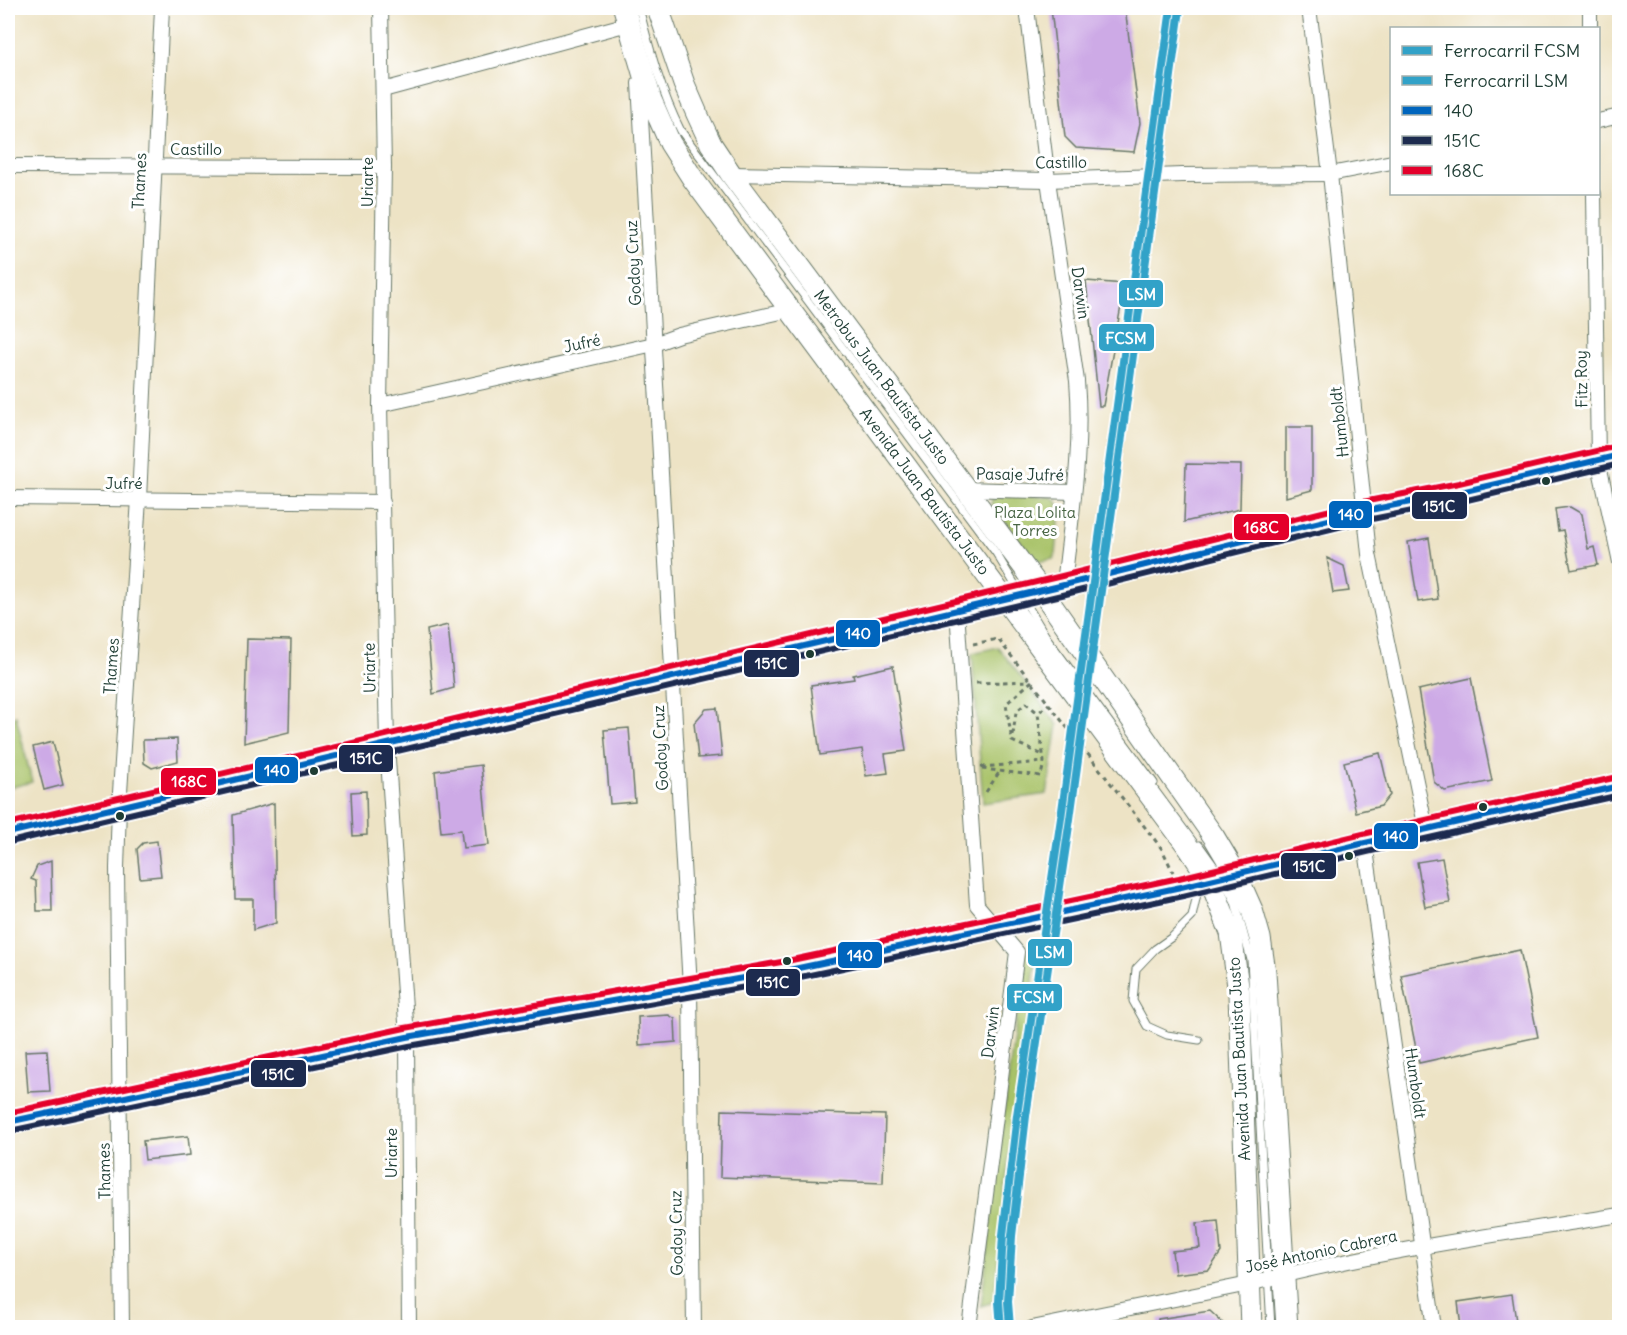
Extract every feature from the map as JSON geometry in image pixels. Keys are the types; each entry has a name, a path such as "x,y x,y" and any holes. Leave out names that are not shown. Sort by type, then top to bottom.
{"main road":[{"name":"Avenida Juan Bautista Justo","path":"658,8 692,104 711,144 964,489 1022,594 1210,880 1231,933 1267,1280 1287,1328"},
{"name":"Avenida Juan Bautista Justo","path":"630,13 638,60 651,100 670,143 693,178 790,310 1022,594 1214,837 1210,880"},
{"path":"8,833 1064,585 1365,511 1461,492 1620,455"},
{"name":"Avenida Juan Bautista Justo","path":"1210,880 1252,910 1260,938 1265,972 1267,1280 1251,1328"}],"street":[{"name":"Thames","path":"122,1328 117,868 139,499 162,8"},
{"name":"Uriarte","path":"381,8 384,167 380,405 387,745 407,1037 409,1328"},
{"name":"Darwin","path":"1027,8 1080,410 1064,585"},
{"name":"Humboldt","path":"1309,8 1330,174 1369,554 1426,829"},
{"path":"1590,8 1590,27"},
{"path":"383,90 630,13"},
{"name":"Godoy Cruz","path":"638,60 690,987 694,1328"},
{"path":"1600,121 1620,116"},
{"name":"Castillo","path":"731,174 1048,180 1182,175 1330,174 1390,162"},
{"name":"Castillo","path":"8,166 384,167"},
{"name":"Fitz Roy","path":"1594,195 1598,460 1620,562"},
{"name":"Jufré","path":"380,405 654,344 679,335 790,310"},
{"name":"Pasaje Jufré","path":"964,489 1074,492"},
{"name":"Jufré","path":"8,498 383,502"},
{"name":"Darwin","path":"957,610 977,905 1017,952 969,1328"},
{"path":"8,1122 407,1037 789,970 1210,880 1620,786"},
{"name":"Humboldt","path":"1365,843 1434,1328"},
{"name":"José Antonio Cabrera","path":"1032,1328 1101,1321 1267,1280 1422,1246 1620,1215"}],"lane":[{"name":"Metrobus Juan Bautista Justo","path":"630,13 652,59 681,131 996,553 1047,638 1161,793"},
{"path":"1196,841 1210,880 1192,917 1136,969 1133,1001 1147,1026 1167,1035 1199,1040"},
{"path":"1267,1280 1271,1328"}],"path":[{"path":"960,647 998,639 1162,849 1210,880"},
{"path":"962,684 1032,681"},
{"path":"1012,741 1006,704 1032,681"},
{"path":"968,768 1041,776 1044,762 1038,713 1026,703 1016,712 1012,741"},
{"path":"1038,713 1049,704"},
{"path":"1012,741 1043,755"},
{"path":"968,768 1044,762"},
{"path":"970,801 980,799 1000,771"}],"green space":[{"name":"Plaza Lolita Torres","path":"993,495 1051,497 1057,501 1060,511 1056,554 1053,559 1035,560 991,503"},
{"path":"998,647 1058,725 1047,794 983,803 972,653"},
{"path":"16,716 32,782 8,788 8,718"},
{"path":"1025,952 1037,954 1012,1127 994,1302 981,1306 1002,1126"}],"building":[{"path":"1051,8 1125,8 1140,123 1134,152 1076,148 1065,137"},
{"path":"1086,281 1125,284 1103,406 1099,406"},
{"path":"1286,427 1312,427 1312,490 1286,497"},
{"path":"1186,464 1241,465 1240,509 1184,522"},
{"path":"1570,507 1582,514 1588,549 1594,547 1598,565 1571,570 1563,530 1558,531 1555,509"},
{"path":"1429,538 1438,599 1418,602 1408,542"},
{"path":"1327,558 1344,566 1349,591 1333,593"},
{"path":"448,625 454,688 433,694 427,630"},
{"path":"247,639 291,640 289,732 244,743"},
{"path":"893,666 906,751 885,754 888,773 866,776 862,749 820,755 811,685 854,679 853,675"},
{"path":"1471,678 1492,781 1445,791 1434,782 1418,690"},
{"path":"717,708 722,756 698,758 694,723 706,709"},
{"path":"629,728 635,802 610,804 604,730"},
{"path":"177,739 178,761 152,768 144,763 143,740"},
{"path":"53,742 63,785 44,790 33,747"},
{"path":"1380,753 1390,795 1381,806 1356,812 1344,762"},
{"path":"481,765 489,845 463,848 461,830 441,832 435,771"},
{"path":"366,791 367,835 353,836 351,792"},
{"path":"274,803 276,923 253,930 253,899 235,899 233,815"},
{"path":"157,841 161,876 140,878 137,849 143,843"},
{"path":"1442,858 1450,903 1425,907 1417,862"},
{"path":"51,861 52,911 37,911 36,881 31,879 37,866"},
{"path":"1520,950 1538,1037 1419,1063 1401,975"},
{"path":"669,1015 675,1019 676,1042 639,1045 638,1017"},
{"path":"47,1050 50,1091 28,1092 25,1051"},
{"path":"722,1110 885,1115 883,1183 720,1177"},
{"path":"188,1136 190,1155 145,1160 143,1141"},
{"path":"1218,1221 1221,1252 1209,1270 1175,1274 1172,1251 1200,1248 1197,1223"},
{"path":"1512,1294 1517,1328 1461,1328 1458,1302"},
{"path":"1210,1311 1228,1328 1158,1328 1158,1319"}],"rail line":[{"name":"FCSM","path":"1001,1328 999,1302 1003,1235 1017,1115 1061,818 1171,8"},
{"name":"LSM","path":"1010,1327 1008,1302 1012,1236 1026,1116 1070,819 1180,9"}],"transit line":[{"name":"168C","path":"8,824 1062,576 1363,502 1459,483 1618,446"},
{"name":"140","path":"8,833 1064,585 1365,511 1461,492 1620,455"},
{"name":"151C","path":"10,842 1066,594 1367,520 1463,501 1620,464"},
{"name":"168C","path":"8,1113 405,1028 787,961 1179,878 1618,777"},
{"name":"140","path":"8,1122 407,1037 789,970 1181,887 1620,786"},
{"name":"151C","path":"10,1131 409,1046 791,979 1183,896 1620,795"}]}
